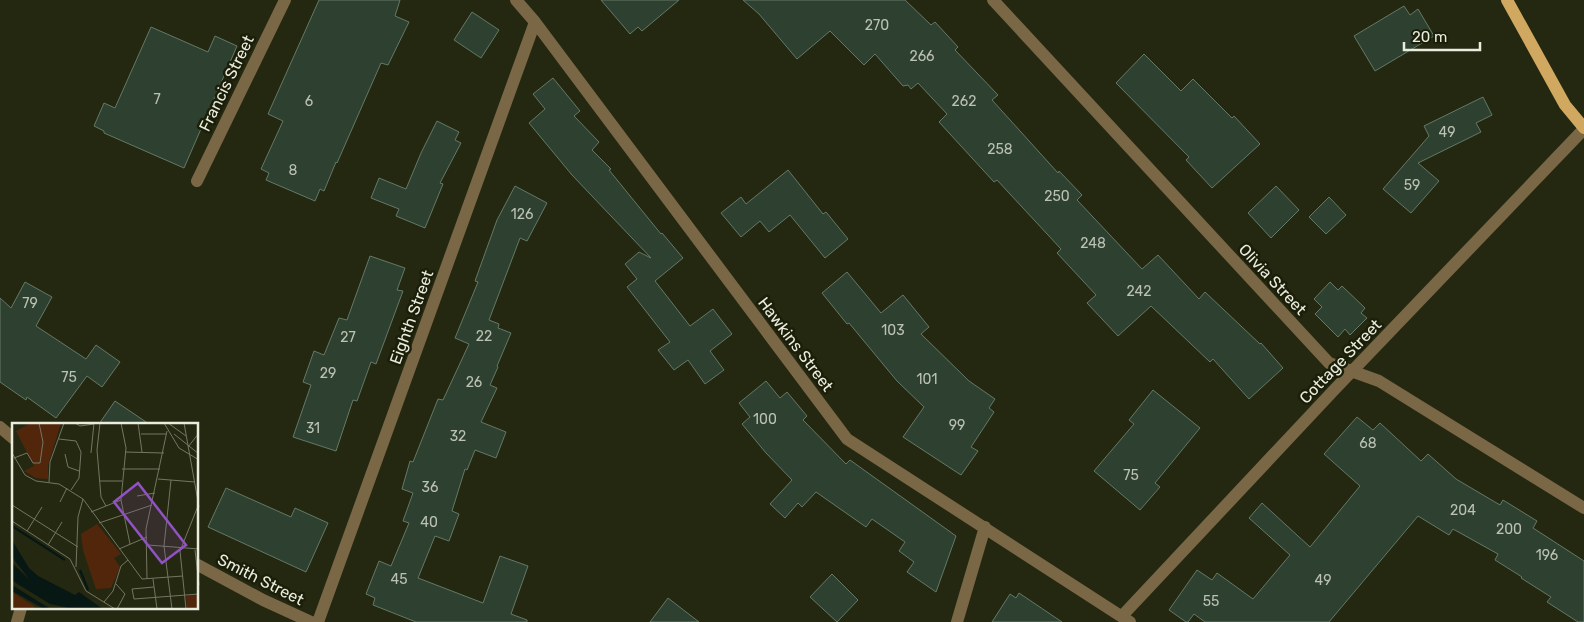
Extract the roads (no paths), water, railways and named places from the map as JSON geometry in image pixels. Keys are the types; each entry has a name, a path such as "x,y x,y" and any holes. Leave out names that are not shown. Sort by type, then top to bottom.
{"main road":[{"path":"1507,0 1564,105 1584,129"}],"street":[{"name":"Francis Street","path":"197,181 285,0"},
{"name":"Hawkins Street","path":"516,0 535,22 847,439 1126,619"},
{"name":"Olivia Street","path":"993,0 1329,363 1379,381 1584,508"},
{"name":"Eighth Street","path":"318,622 535,22"},
{"name":"Cottage Street","path":"1126,619 1352,372 1584,129"},
{"path":"0,428 12,437"},
{"path":"957,622 985,527"},
{"name":"Smith Street","path":"199,566 263,600 311,622"},
{"path":"17,622 21,610"}]}
